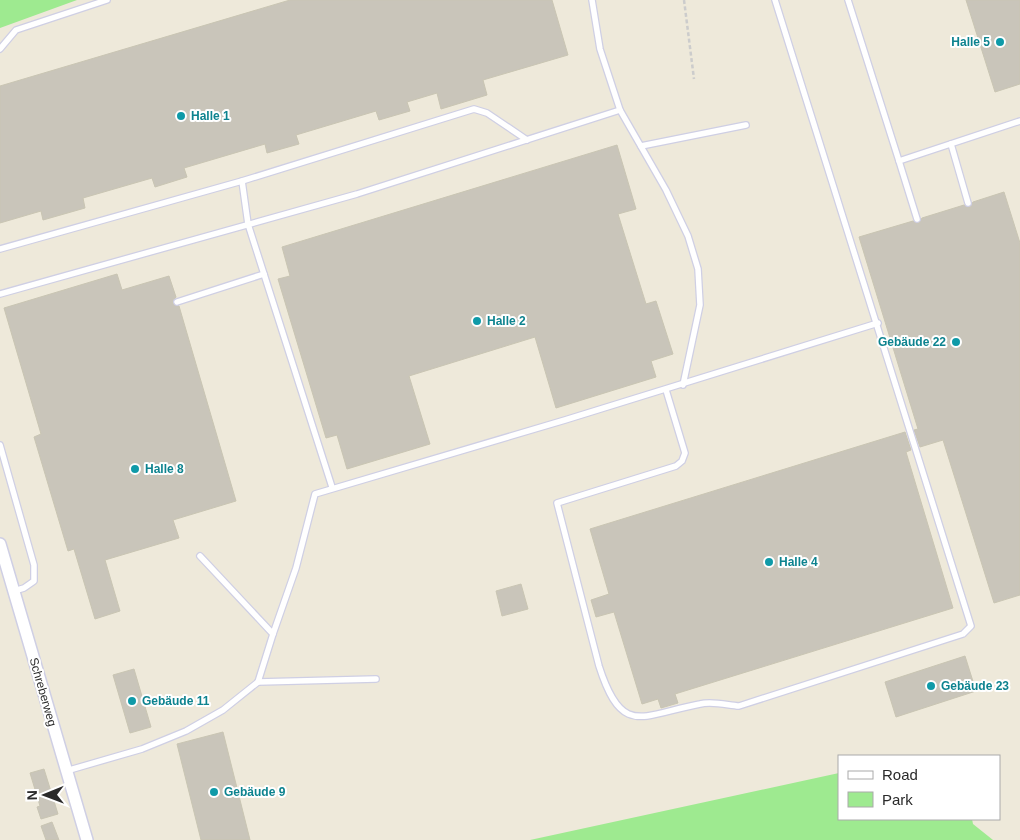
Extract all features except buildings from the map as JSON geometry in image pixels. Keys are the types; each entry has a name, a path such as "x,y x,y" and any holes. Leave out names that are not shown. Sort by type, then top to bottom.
{"street":[{"name":"Schreberweg","path":"0,544 87,840"}],"lane":[{"path":"0,49 16,30 107,0"},
{"path":"666,390 685,453 682,461 676,466 557,503 584,612 607,690 619,709 636,716 652,716 702,703 739,706 963,634 971,626 878,323 775,0"},
{"path":"848,0 917,219"},
{"path":"592,1 600,50 620,110 666,190 688,236 698,269 700,305 683,385"},
{"path":"0,250 242,180 474,109 487,113 527,140"},
{"path":"0,294 357,194 620,110"},
{"path":"899,161 1020,121"},
{"path":"640,146 746,126"},
{"path":"951,144 968,203"},
{"path":"242,180 248,224 332,487"},
{"path":"177,302 264,274"},
{"path":"66,771 142,749 186,731 224,710 258,682 296,568 315,494 332,487 683,385 878,323"},
{"path":"0,445 34,565 34,581 24,588 14,591"},
{"path":"200,556 273,634"},
{"path":"258,682 376,679"}],"path":[{"path":"684,0 694,79"}],"green space":[{"path":"0,0 77,0 0,28"},
{"path":"838,773 838,820 972,820 973,824 993,840 530,840"}],"place":[{"name":"Halle 5","path":"1000,42"},
{"name":"Halle 1","path":"181,116"},
{"name":"Halle 2","path":"477,321"},
{"name":"Gebäude 22","path":"956,342"},
{"name":"Halle 8","path":"135,469"},
{"name":"Halle 4","path":"769,562"},
{"name":"Gebäude 23","path":"931,686"},
{"name":"Gebäude 11","path":"132,701"},
{"name":"Gebäude 9","path":"214,792"}]}
